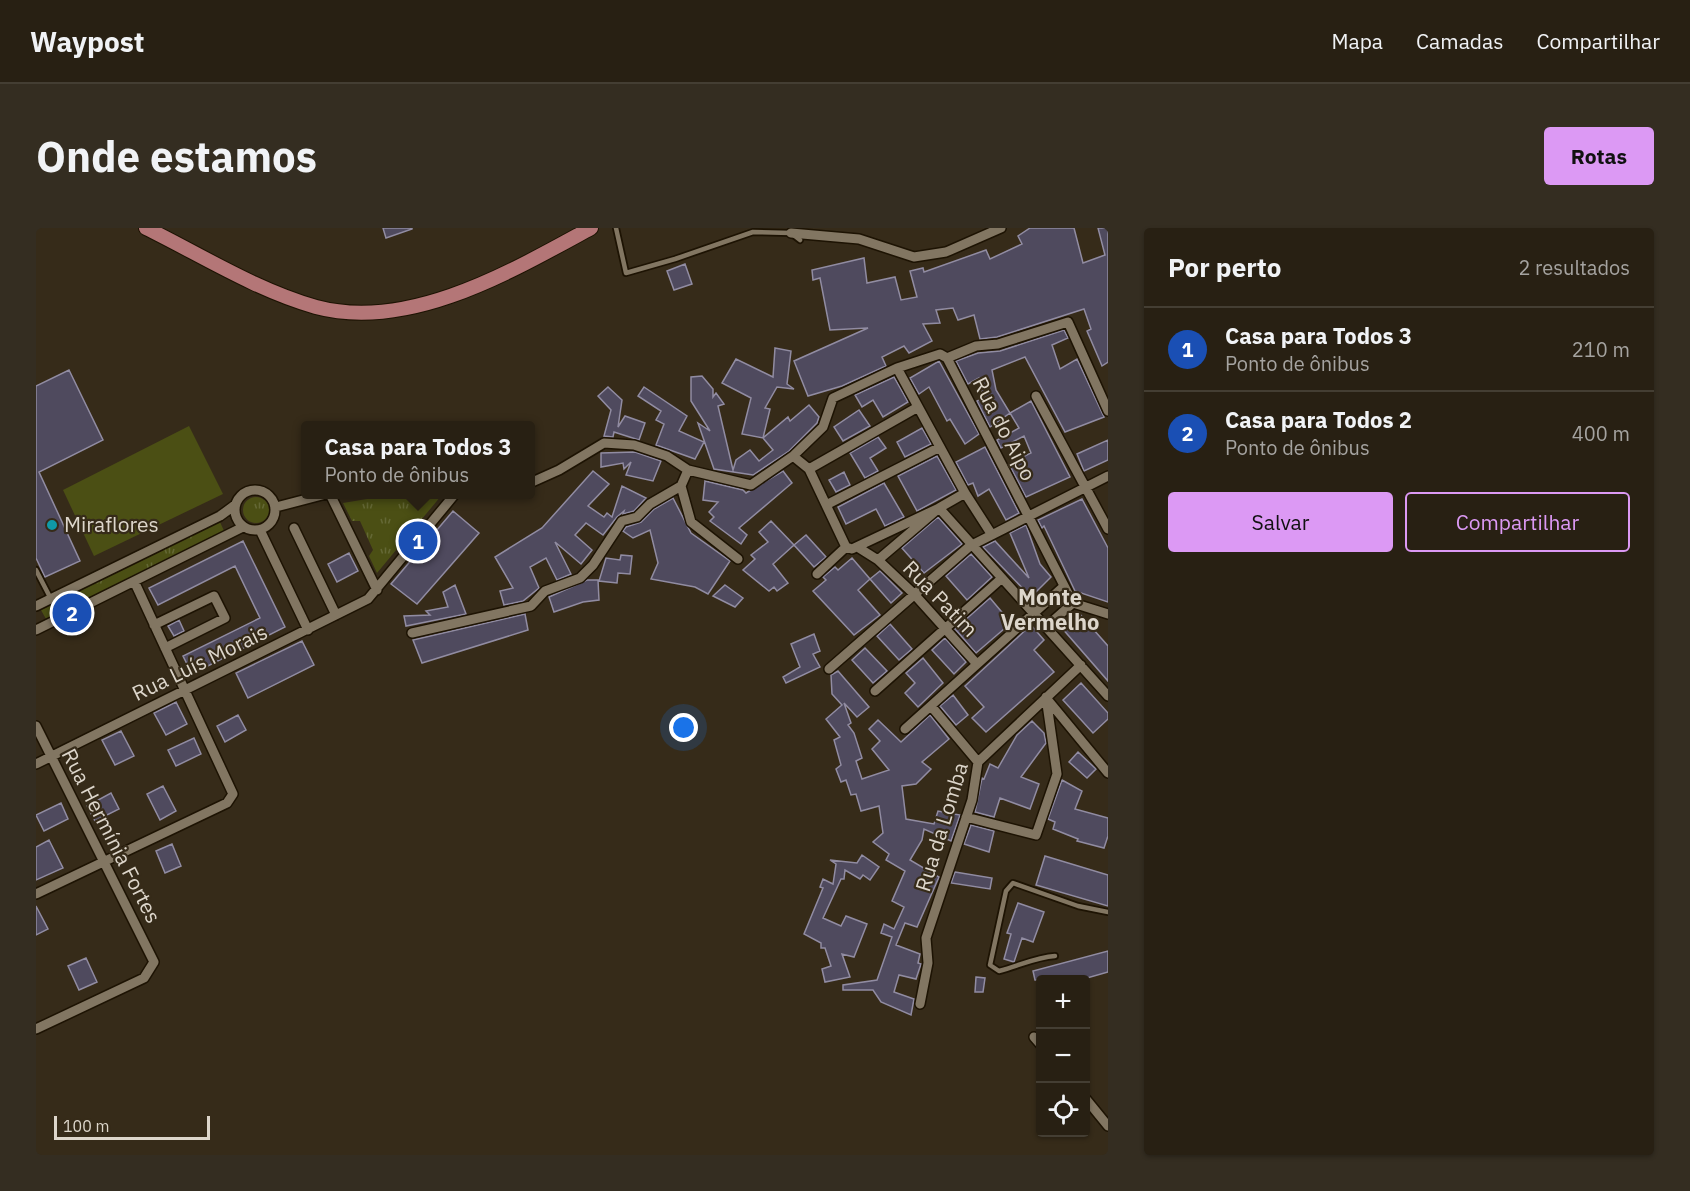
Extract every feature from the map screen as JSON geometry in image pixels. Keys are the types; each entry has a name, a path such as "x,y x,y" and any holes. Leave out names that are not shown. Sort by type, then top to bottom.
{"main road":[{"path":"146,228 300,302 335,311 372,312 417,306 506,275 591,228"}],"street":[{"path":"791,232 859,239 914,257 946,252 1001,228"},
{"path":"535,481 559,470 603,443 634,445 667,456 688,470 751,485 793,456 823,427 833,398 897,368 940,354 947,358 976,346 998,344 1068,322 1108,411"},
{"name":"Rua do Aipo","path":"947,358 1073,603"},
{"path":"897,368 965,493 992,535"},
{"path":"1036,396 1108,530"},
{"path":"809,468 918,407"},
{"path":"826,505 940,447"},
{"path":"793,456 809,468 846,547"},
{"path":"412,633 531,606 545,591 580,578 593,565 622,521 637,517 650,504 681,486 688,470"},
{"path":"829,669 970,546 1108,476"},
{"path":"681,486 691,522 738,559"},
{"path":"36,606 220,516 235,505 242,494 255,489 267,493 276,507"},
{"path":"817,574 846,547 860,548 965,493"},
{"path":"276,507 311,499"},
{"path":"330,499 377,590"},
{"name":"Rua Luís Morais","path":"36,764 368,599 450,499"},
{"path":"235,505 236,518 243,527"},
{"path":"36,630 135,583 243,527 260,530 270,524 276,507"},
{"path":"939,508 970,546 1034,611 1108,696"},
{"path":"878,560 939,508"},
{"path":"294,528 336,615"},
{"path":"260,530 308,630"},
{"name":"Rua Patim","path":"860,548 878,560 914,594 976,663"},
{"path":"875,691 1002,578"},
{"path":"36,894 227,803 233,794 135,583"},
{"path":"905,729 1063,587"},
{"path":"154,626 214,596 225,618 165,648"},
{"path":"1047,626 1073,603 1108,614"},
{"name":"Rua da Lomba","path":"920,1004 927,963 926,938 966,817 978,762 1081,665"},
{"path":"1046,697 1108,773"},
{"path":"966,817 1036,835 1057,774 1046,697"},
{"path":"930,706 978,762"},
{"name":"Rua Hermínia Fortes","path":"36,726 154,962 144,978 36,1029"},
{"path":"1090,1104 1108,1126"}],"lane":[{"path":"616,228 626,273 675,260 753,232 791,232 800,240"},
{"path":"36,570 51,599"},
{"path":"1055,956 1037,957 1027,964 999,971 990,965 1006,891 1013,883 1078,906 1108,912"}],"green space":[{"path":"189,426 223,494 94,556 63,490"},
{"path":"256,497 265,501 269,510 265,519 256,523 247,519 243,510 247,501"},
{"path":"367,499 439,499 377,573 369,556 373,550 360,521 352,521 343,503"},
{"path":"220,522 224,531 46,619 41,610"}],"building":[{"path":"383,228 412,228 412,229 386,238"},
{"path":"1030,228 1074,228 1083,263 1105,255 1098,228 1108,228 1108,362 1102,366 1087,331 1091,329 1084,309 997,337 980,339 974,315 958,320 953,308 936,310 940,323 923,324 932,341 909,353 904,346 882,357 886,366 842,386 808,396 794,361 868,328 830,330 820,278 813,280 812,270 864,258 867,283 895,277 901,300 917,297 910,271 923,268 924,272 986,250 990,259 1022,244 1018,236"},
{"path":"685,264 692,284 674,290 667,271"},
{"path":"1064,330 1068,338 1052,345 1060,369 1077,359 1104,417 1065,432 1025,357 992,370 996,390 1010,413 990,427 977,401 983,398 979,378 968,384 956,361 978,353 1000,351"},
{"path":"775,348 791,351 787,384 794,389 777,387 765,408 770,409 763,438 742,434 751,398 722,383 736,359 773,377"},
{"path":"939,361 979,434 965,444 950,419 947,421 929,387 919,394 910,378"},
{"path":"69,370 103,440 39,472 80,561 45,577 36,558 36,386"},
{"path":"702,376 713,389 713,397 716,393 724,404 718,406 733,470 736,460 750,450 759,461 773,450 763,438 788,417 790,421 809,405 819,417 817,423 789,451 753,475 714,469 698,423 710,431 691,401 691,377"},
{"path":"894,377 908,402 883,417 873,400 862,407 855,395"},
{"path":"608,387 622,400 618,427 625,416 645,423 639,440 614,432 613,437 604,436 611,410 598,396"},
{"path":"644,387 687,416 679,431 704,442 695,459 656,445 664,424 656,420 661,411 638,396"},
{"path":"1031,401 1070,477 1026,497 1009,464 1031,453 1024,436 1001,448 997,440 1019,428 1010,413"},
{"path":"859,410 870,426 843,441 834,427"},
{"path":"922,428 931,444 905,457 897,442"},
{"path":"878,437 886,448 870,458 878,471 865,478 850,453"},
{"path":"1108,440 1108,460 1084,471 1077,454"},
{"path":"985,447 1019,513 1006,520 989,489 978,496 973,483 968,485 956,462"},
{"path":"635,452 661,461 653,481 626,475 631,462 624,469 623,463 601,467 601,453"},
{"path":"937,456 956,490 917,511 898,476"},
{"path":"593,471 609,484 588,506 604,517 607,513 612,517 622,486 646,498 634,511 623,514 624,511 617,517 603,535 586,523 575,535 592,550 581,564 555,542 571,574 557,580 546,558 530,567 539,588 523,601 504,605 500,591 513,588 495,557 542,528"},
{"path":"783,471 792,483 739,528 747,535 741,544 710,521 714,517 709,512 718,502 703,500 705,481 743,490 746,493"},
{"path":"844,472 850,485 836,492 829,480"},
{"path":"884,483 904,517 885,526 876,509 846,524 838,507"},
{"path":"673,498 691,533 730,561 708,594 695,587 651,579 658,563 650,530 633,538 623,531 626,527 641,522 654,509"},
{"path":"1082,499 1108,548 1108,602 1075,591 1044,526 1042,528 1038,520"},
{"path":"453,511 479,533 417,604 391,584"},
{"path":"938,517 962,544 924,573 902,548"},
{"path":"771,521 794,545 773,564 788,583 777,591 774,587 769,591 743,570 755,559 751,555 768,542 759,532"},
{"path":"1026,525 1040,564 1051,577 1031,597 983,547 995,541 1029,578 1010,533"},
{"path":"806,535 826,557 814,567 794,545"},
{"path":"243,541 285,627 192,674 183,656 260,618 235,566 158,605 149,588"},
{"path":"349,553 358,571 337,582 328,564"},
{"path":"971,554 992,577 967,600 946,576"},
{"path":"621,555 632,556 630,574 618,573 617,583 599,581 606,558 620,560"},
{"path":"852,558 870,579 858,590 880,615 854,635 813,591 826,580 823,577 835,567 838,570"},
{"path":"880,571 902,593 891,603 870,579"},
{"path":"587,580 598,580 599,600 583,602 554,612 549,597"},
{"path":"455,585 466,614 406,626 404,616 430,615 426,611 448,607 443,592"},
{"path":"725,585 743,598 735,607 713,596"},
{"path":"990,598 1011,623 976,653 955,629"},
{"path":"1078,612 1108,646 1108,681 1061,627"},
{"path":"525,614 528,630 422,663 413,640"},
{"path":"179,620 184,631 174,636 168,626"},
{"path":"890,624 912,649 899,660 877,636"},
{"path":"1031,625 1044,640 1034,650 1054,672 986,732 972,718 984,707 965,686"},
{"path":"814,634 820,651 813,654 820,667 786,683 783,677 800,667 791,644"},
{"path":"945,638 966,662 954,674 932,650"},
{"path":"302,641 314,665 248,698 236,673"},
{"path":"865,648 887,671 873,683 852,660"},
{"path":"923,658 943,683 918,707 905,693 915,683 906,673"},
{"path":"838,671 869,707 857,717 844,703 851,723 848,725 854,733 862,758 856,761 862,779 889,770 872,749 880,741 869,729 878,720 901,742 930,715 949,739 922,762 931,769 916,784 902,786 906,819 934,824 938,811 960,815 951,841 924,829 922,840 910,860 939,877 917,927 905,923 896,945 920,954 918,963 921,964 916,979 899,975 894,992 914,999 911,1015 881,1002 873,990 843,990 843,985 877,980 892,937 881,933 884,924 894,929 904,907 892,901 905,871 886,860 889,854 873,842 883,833 879,806 861,811 856,794 851,795 846,780 841,782 836,769 841,765 834,740 840,737 826,719 842,705 832,694 831,675"},
{"path":"1081,683 1108,713 1108,719 1093,733 1063,700"},
{"path":"953,695 968,715 956,725 940,706"},
{"path":"176,702 187,724 166,735 154,713"},
{"path":"238,715 246,730 225,742 217,726"},
{"path":"1032,721 1044,733 1046,743 1021,777 1039,784 1030,809 1000,798 994,817 975,812 982,778 984,779 990,764 998,768 1017,735"},
{"path":"121,731 134,756 115,765 102,740"},
{"path":"194,738 201,754 176,766 168,750"},
{"path":"1078,752 1096,769 1087,778 1069,762"},
{"path":"1062,780 1082,791 1075,809 1108,818 1108,836 1104,848 1077,841 1078,839 1053,829 1055,822 1048,819"},
{"path":"163,786 176,811 160,820 147,794"},
{"path":"111,793 119,809 95,821 87,806"},
{"path":"61,803 68,819 44,831 36,815"},
{"path":"971,825 994,831 989,852 964,844"},
{"path":"49,840 63,868 36,880 36,847"},
{"path":"172,844 181,866 165,873 156,851"},
{"path":"862,855 879,867 870,880 863,875 860,879 845,870 844,879 841,879 823,918 841,926 846,916 867,924 854,957 842,954 850,977 825,982 822,969 831,966 825,948 821,948 821,943 804,934 823,888 820,887 823,879 833,884 836,864 830,860 857,863"},
{"path":"1045,856 1108,875 1108,906 1036,885"},
{"path":"955,872 992,878 990,889 951,883"},
{"path":"1018,903 1044,912 1033,942 1022,938 1014,962 1004,959 1011,934 1007,933"},
{"path":"36,906 48,929 36,935"},
{"path":"1108,951 1108,972 1090,977 1090,975 1036,975 1035,980 1033,971"},
{"path":"86,958 97,982 79,990 68,966"},
{"path":"976,977 985,978 983,992 975,992"}],"place":[{"name":"Miraflores","path":"52,525"},
{"name":"Casa para Todos 3","path":"418,541"},
{"name":"Casa para Todos 2","path":"72,613"}],"district":[{"name":"Monte Vermelho","path":"1050,610"}]}
